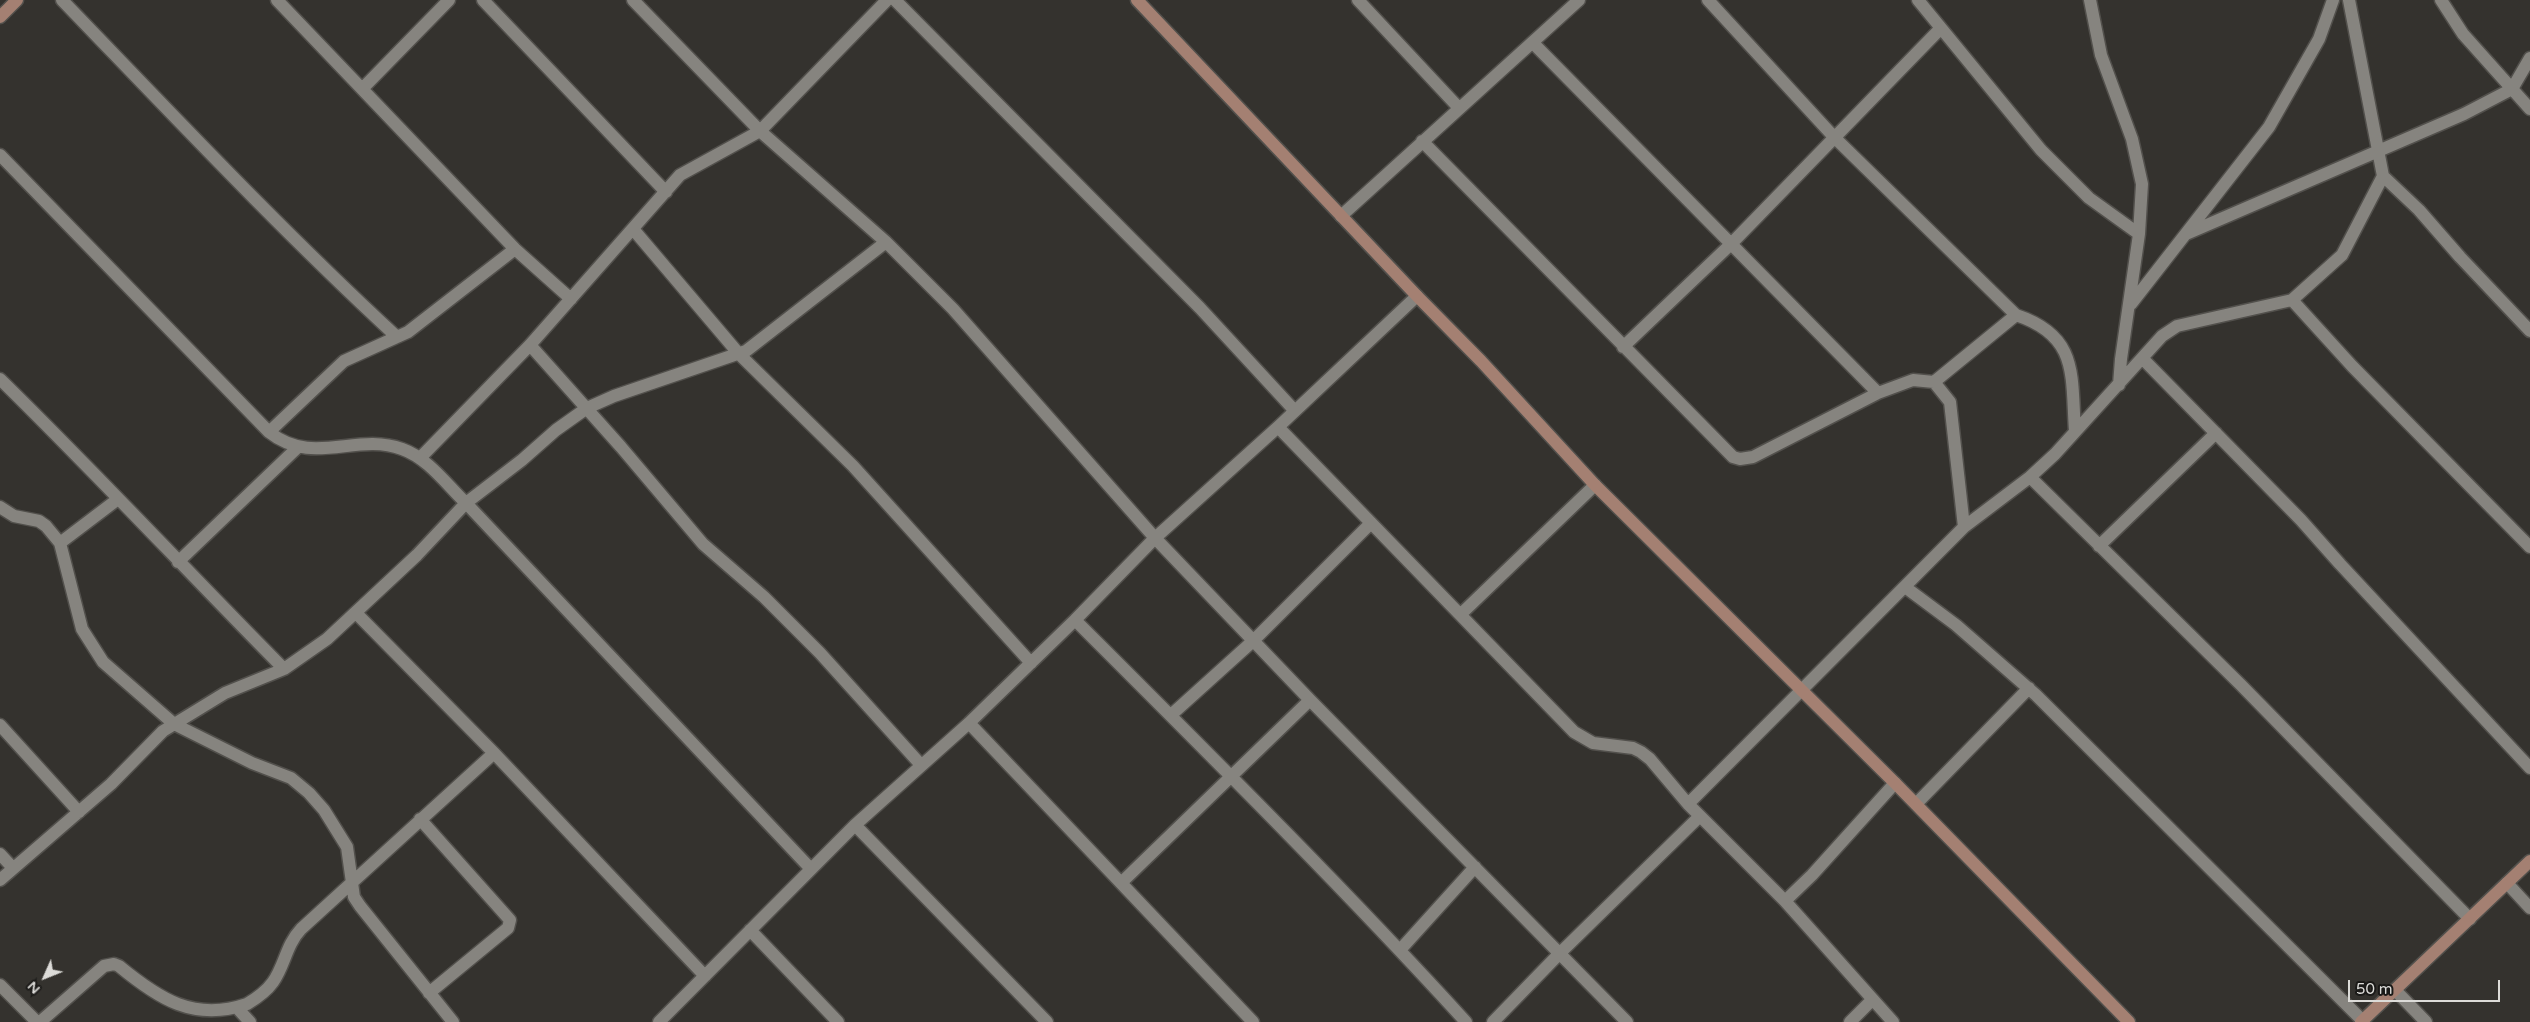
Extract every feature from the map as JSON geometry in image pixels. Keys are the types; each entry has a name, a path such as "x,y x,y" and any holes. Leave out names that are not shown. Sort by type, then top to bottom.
{"street":[{"path":"0,17 17,0"},
{"path":"62,0 242,186 341,285 397,337"},
{"path":"277,0 515,249 571,299"},
{"path":"362,89 449,0"},
{"path":"483,0 666,192"},
{"path":"633,0 760,131 886,242 953,309 1154,538 1310,700 1627,1022"},
{"path":"420,458 530,345 680,175 760,131 887,0"},
{"path":"895,0 1200,308 1295,411"},
{"path":"1137,0 1417,296 1482,361 1595,485 1800,691 1916,804 2129,1022"},
{"path":"1358,0 1459,108"},
{"path":"1708,0 1834,137 2016,315 2034,321 2050,331 2063,347 2070,366 2075,431"},
{"path":"1918,0 2041,150 2089,198 2139,234"},
{"path":"2090,0 2101,55 2132,139 2142,184 2139,234 2121,359 2120,385"},
{"path":"2129,306 2269,127 2319,39 2333,0"},
{"path":"2349,0 2383,176 2420,210 2460,257 2530,331"},
{"path":"2442,0 2463,34 2530,109"},
{"path":"1341,216 1577,1"},
{"path":"1623,347 1731,244 1941,28"},
{"path":"1533,43 1878,393"},
{"path":"2186,234 2428,130 2512,89 2530,58"},
{"path":"1422,142 1726,452 1740,459 1753,457 1878,393 1913,380 1934,382 2016,315"},
{"path":"0,155 268,432 281,442 297,448 312,449 381,444 402,449 420,458 466,504 811,869"},
{"path":"1688,804 1964,527 2030,477 2120,385 2162,336 2177,326 2292,300 2342,255 2383,176"},
{"path":"633,229 740,354 853,466 1031,663"},
{"path":"0,880 111,784 163,731 225,694 284,670 327,639 356,613 466,504 522,460 556,430 587,408 614,396 746,351 886,242"},
{"path":"268,432 344,361 397,337 429,318 515,249"},
{"path":"659,1022 854,825 969,723 1076,620 1154,538 1278,427 1417,296"},
{"path":"2292,300 2358,373 2530,547"},
{"path":"530,345 587,408 702,544 764,597 813,646 921,765"},
{"path":"2142,358 2301,520 2530,768"},
{"path":"0,379 284,670"},
{"path":"1934,382 1950,402 1964,527"},
{"path":"1278,427 1370,524 1461,614 1574,732 1593,743 1632,748 1650,759 1688,804 1785,901 1893,1022"},
{"path":"2099,546 2216,434"},
{"path":"178,562 297,448"},
{"path":"2030,477 2241,685 2470,919"},
{"path":"1461,614 1595,485"},
{"path":"60,543 118,499"},
{"path":"0,507 14,516 38,521 46,526 60,543 82,629 103,662 174,724 252,763 290,778 309,793 324,810 347,847 354,896 360,906 453,1022"},
{"path":"1171,715 1253,641 1370,524"},
{"path":"1905,587 1956,625 2029,688 2362,1021 2530,861"},
{"path":"356,613 494,753 705,976"},
{"path":"1076,620 1232,776 1400,950 1466,1022"},
{"path":"1916,804 2029,688"},
{"path":"1122,882 1310,700"},
{"path":"969,723 1253,1022"},
{"path":"0,725 78,812"},
{"path":"0,985 38,1022 104,966 114,964 119,966 163,1003 182,1013 199,1019 217,1020 239,1010 265,992 273,983 294,936 494,753"},
{"path":"1785,901 1812,875 1895,783"},
{"path":"1493,1022 1700,816"},
{"path":"420,819 510,920 508,928 429,993"},
{"path":"854,825 1047,1022"},
{"path":"0,854 13,868"},
{"path":"1400,950 1475,868"},
{"path":"2506,883 2530,908"},
{"path":"750,930 838,1022"},
{"path":"2395,990 2426,1022"},
{"path":"1850,1022 1872,1000"},
{"path":"239,1010 250,1022"}]}
